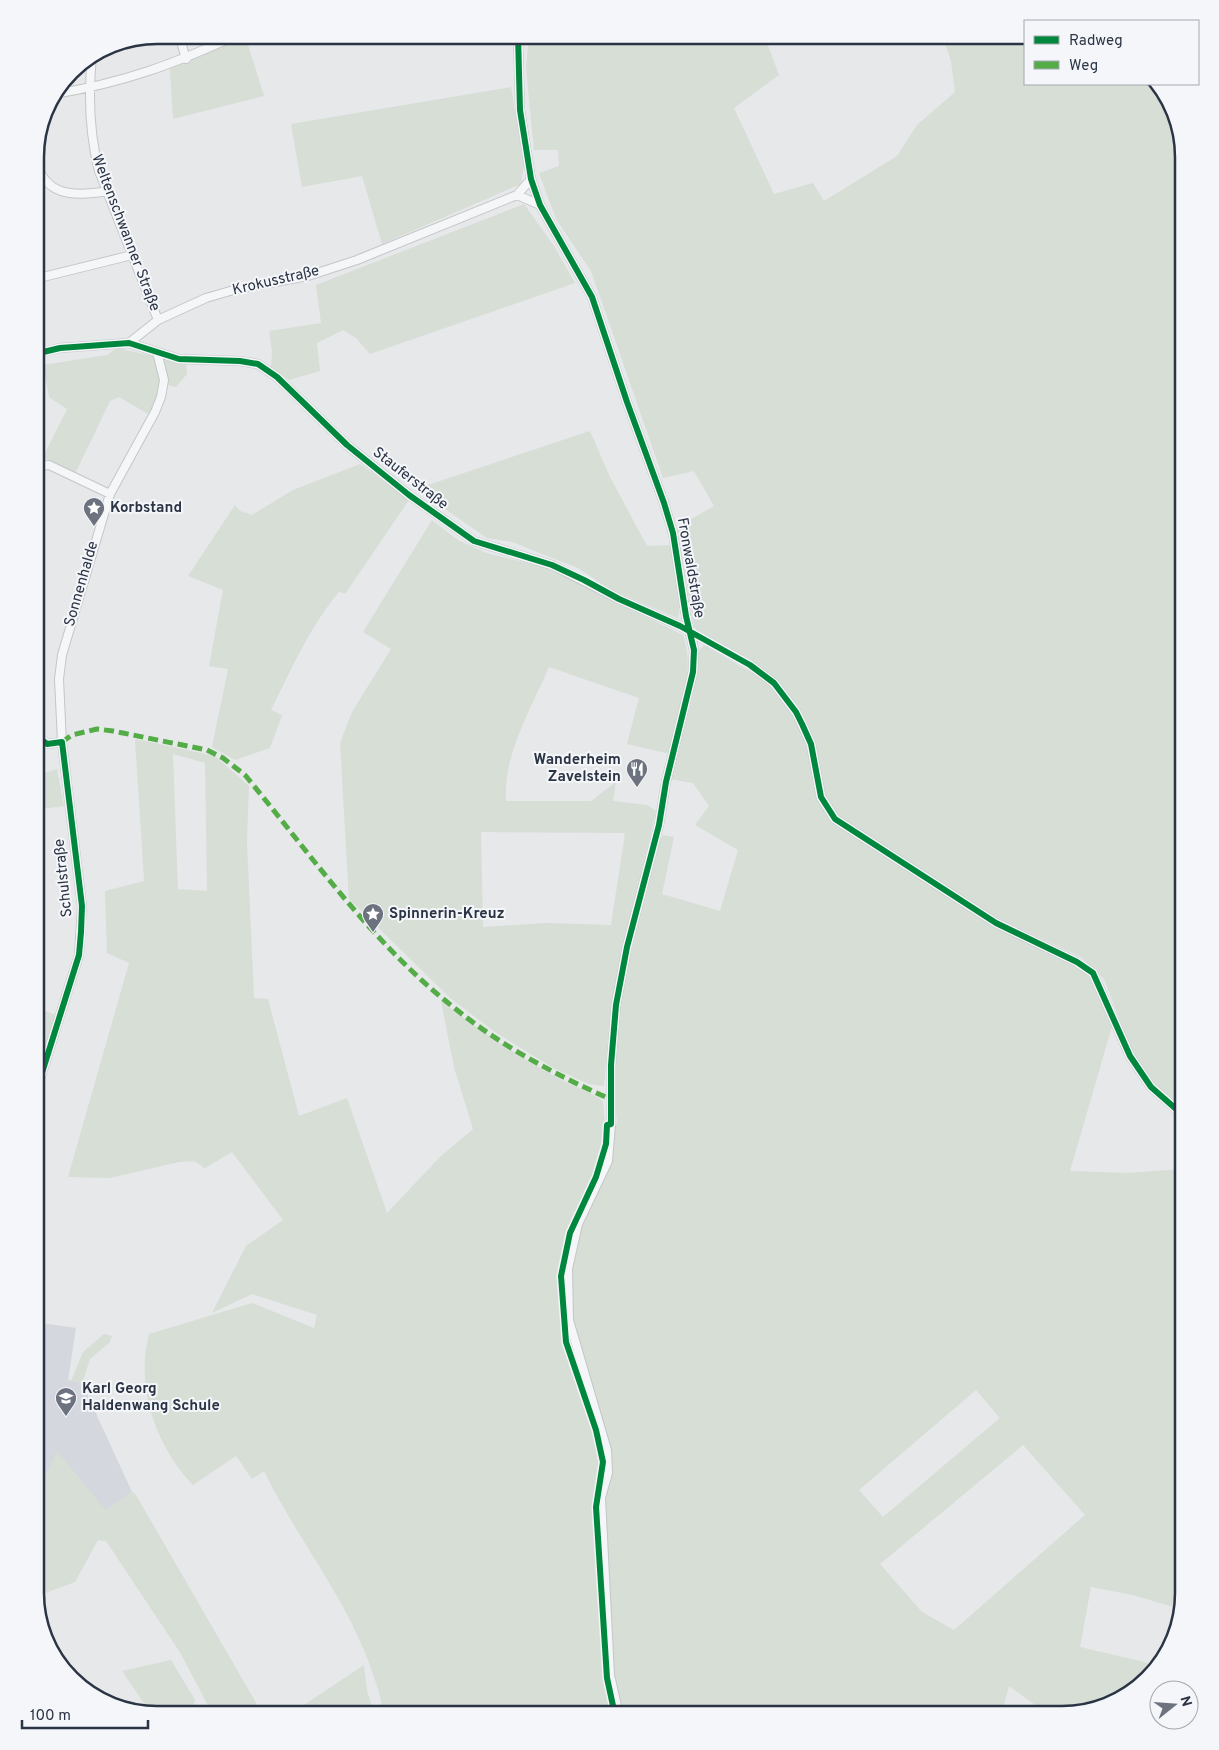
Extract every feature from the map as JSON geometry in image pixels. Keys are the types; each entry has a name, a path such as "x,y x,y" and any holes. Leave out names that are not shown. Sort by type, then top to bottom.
{"street":[{"path":"182,44 186,59"},
{"path":"64,93 89,89 134,78 186,59 218,44"},
{"name":"Fronwaldstraße","path":"518,44 520,110 531,179 540,205 592,297 673,533 694,650 693,672 666,782 658,825 627,946 616,1005 611,1065 611,1124 608,1161 578,1224 568,1269 569,1320 607,1450 608,1473 601,1498 610,1675 617,1706"},
{"name":"Weltenschwanner Straße","path":"91,65 89,120 99,171 158,320"},
{"path":"44,178 60,191 82,196 108,191"},
{"name":"Krokusstraße","path":"129,343 158,320 206,298 237,289 308,276 357,260 517,195 531,179"},
{"path":"517,195 540,205"},
{"path":"44,277 132,255"},
{"path":"44,352 60,348 129,343"},
{"name":"Stauferstraße","path":"129,343 179,359 240,361 258,364 277,377 347,445 459,532 474,541 552,565 690,632 750,666 782,692 796,712 811,744 821,797 835,819 996,923 1077,962 1093,973 1130,1056 1151,1087 1175,1108"},
{"name":"Sonnenhalde","path":"62,742 58,701 62,655 94,541 110,494 155,412 161,397 164,380 157,352"},
{"path":"44,466 50,465 110,494"},
{"path":"44,741 48,744 62,742"},
{"name":"Schulstraße","path":"44,1066 79,955 82,932 82,906 62,742"}],"shaded area":[{"path":"225,44 248,44 264,96 173,119 170,69"},
{"path":"528,44 767,44 779,75 734,108 774,194 813,183 824,201 897,156 917,125 955,92 951,61 945,44 1024,44 1024,85 1149,85 1167,114 1174,142 1175,157 1175,1107 1153,1083 1132,1052 1104,979 1081,957 997,918 890,850 889,856 1089,973 1113,1023 1070,1171 1127,1173 1175,1170 1174,1607 1133,1595 1091,1587 1080,1647 1151,1664 1131,1683 1105,1698 1077,1705 1037,1706 1009,1686 1003,1706 381,1706 362,1644 336,1594 291,1521 264,1471 252,1479 236,1456 193,1485 180,1470 159,1434 147,1395 145,1354 149,1334 252,1303 314,1328 317,1315 252,1294 212,1313 246,1246 283,1220 232,1152 205,1168 194,1161 179,1162 110,1178 68,1177 129,963 107,953 105,891 144,881 135,739 215,756 249,786 247,842 254,998 268,999 299,1116 347,1098 387,1213 440,1157 473,1129 454,1067 441,1001 483,1032 528,1061 603,1101 606,1132 617,1123 614,1089 620,1004 643,900 659,842 663,835 674,837 662,894 720,911 738,850 695,825 709,806 693,783 669,779 692,700 698,652 704,645 774,686 800,726 801,714 777,682 700,635 694,626 677,527 714,506 694,471 663,478 591,271 556,219 539,173 559,166 558,150 534,150 526,68","holes":["173,754 205,763 207,891 178,889","976,1390 1000,1418 883,1517 859,1490","1023,1445 1085,1515 954,1630 922,1612 880,1564"]},
{"path":"511,87 524,165 521,184 382,244 362,176 302,187 291,124"},
{"path":"524,204 554,246 575,283 370,354 356,338 343,330 317,343 320,371 289,380 271,367 272,351 269,331 321,323 316,285"},
{"path":"117,348 153,356 160,372 159,392 150,415 119,397 110,401 75,474 44,458 67,409 49,397 44,365 107,355"},
{"path":"166,359 186,364 187,374 176,387 166,385 162,364"},
{"path":"590,431 610,477 647,546 671,545 680,607 678,618 609,589 578,568 512,542 487,538 416,489"},
{"path":"360,464 409,500 345,594 339,592 310,634 271,710 282,715 270,748 235,760 212,747 228,669 209,666 223,590 188,576 235,505 240,511 252,515 293,490"},
{"path":"432,520 458,540 486,553 545,567 683,635 687,650 687,680 682,710 670,754 627,744 639,698 549,667 520,732 509,766 506,783 506,801 591,801 616,782 613,801 647,805 656,811 611,1005 604,1086 589,1084 553,1068 495,1032 450,998 349,899 340,743 352,712 391,649 363,632","holes":["481,832 625,833 611,925 547,923 483,927"]},
{"path":"57,769 64,806 44,809 44,773"},
{"path":"44,1010 56,1015 47,1047 44,1046"},
{"name":"Karl Georg Haldenwang Schule","path":"44,1323 76,1328 68,1380 82,1383 132,1492 107,1510 44,1495"},
{"path":"104,1334 112,1336 110,1342 90,1359 82,1383 71,1381 83,1352"},
{"path":"57,1451 106,1510 132,1492 136,1495 258,1706 208,1706 181,1654 106,1541 98,1540 75,1582 44,1594 44,1479"},
{"path":"171,1660 195,1700 193,1706 146,1706 122,1671"},
{"path":"364,1665 367,1690 371,1706 302,1706"}],"marked path":[{"path":"62,742 72,735 97,729 207,750 223,758 245,775 319,868 371,928 427,985 457,1010 511,1048 550,1070 610,1099"}],"cycle path":[{"path":"518,44 520,110 531,179 540,205 592,297 627,402 664,503 673,533 686,616 694,650 693,672 666,782 659,825 627,947 616,1005 611,1065 611,1124 607,1125 606,1144 596,1177 570,1233 561,1276 566,1342 596,1430 603,1462 596,1507 607,1678 613,1706"},
{"path":"44,352 60,348 129,343 179,359 240,361 258,364 277,377 347,445 409,495 474,541 552,565 619,599 680,626 750,665 774,683 796,712 811,744 821,797 835,819 996,923 1077,962 1093,973 1130,1056 1151,1087 1175,1108"},
{"path":"44,742 47,744 62,742 82,906 79,955 44,1066"}],"place":[{"name":"Korbstand","path":"94,527"},
{"name":"Wanderheim Zavelstein","path":"637,788"},
{"name":"Spinnerin-Kreuz","path":"373,933"},
{"name":"Karl Georg Haldenwang Schule","path":"66,1417"}]}
